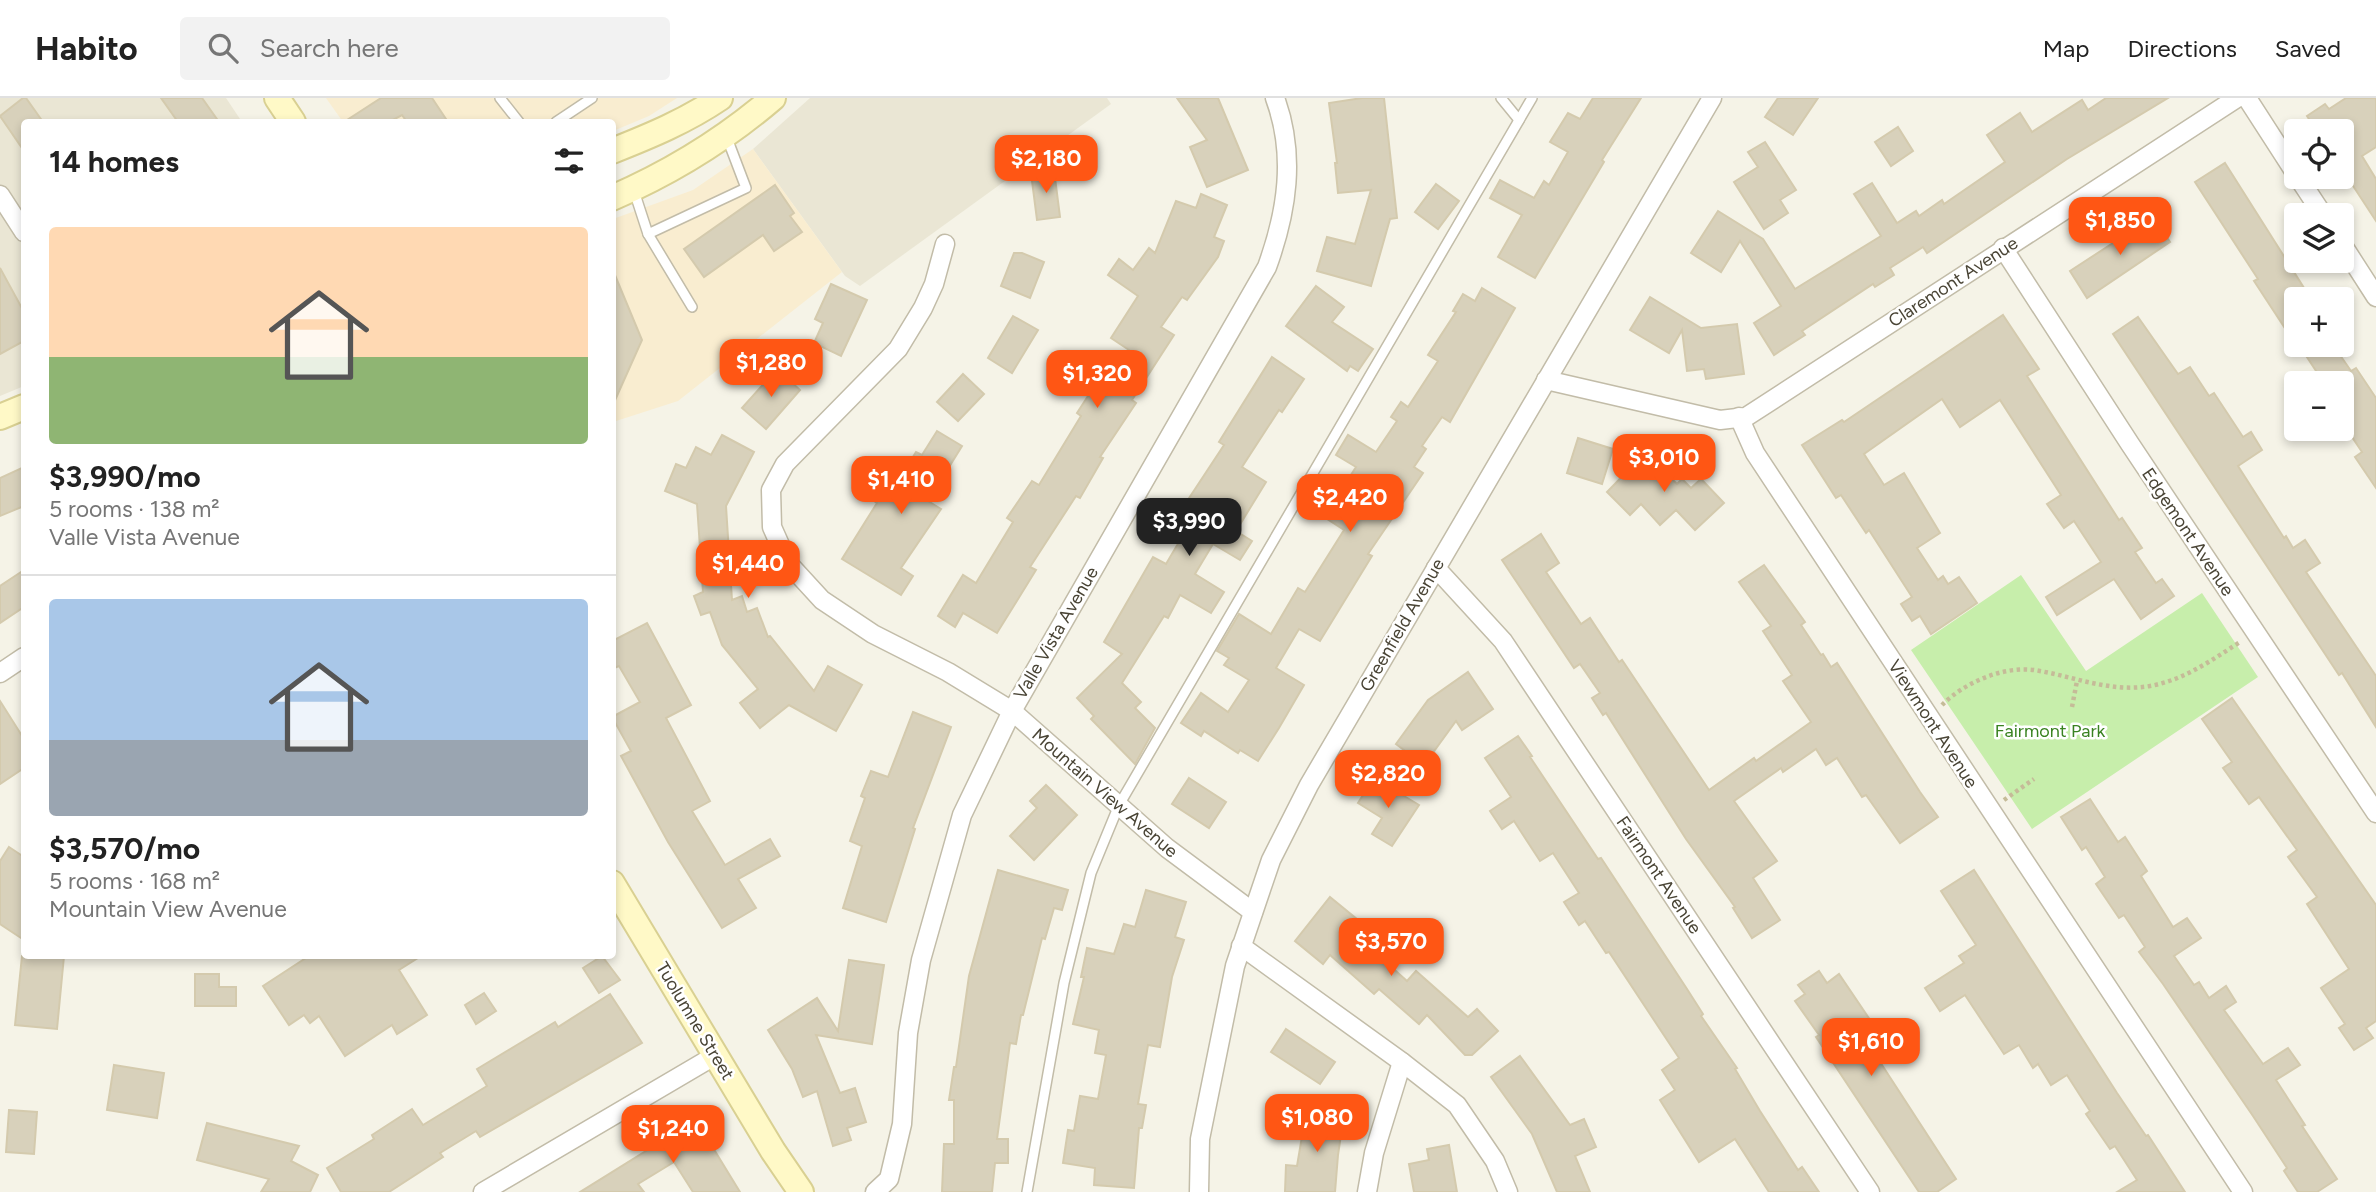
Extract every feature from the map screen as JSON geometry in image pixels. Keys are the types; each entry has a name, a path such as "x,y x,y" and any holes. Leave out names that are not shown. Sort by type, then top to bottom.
{"main road":[{"path":"276,98 291,119"},
{"path":"616,149 662,132 696,109 720,98"},
{"path":"623,193 684,163 726,136 773,98"},
{"path":"0,416 21,408"},
{"name":"Tuolumne Street","path":"616,890 773,1151 802,1192"}],"street":[{"name":"Valle Vista Avenue","path":"882,1189 902,1124 908,1033 921,960 962,815 1012,711 1267,267 1280,230 1286,198 1288,159 1275,98"},
{"name":"Greenfield Avenue","path":"1199,1192 1200,1139 1234,966 1270,860 1309,785 1712,98"},
{"name":"Claremont Avenue","path":"1739,417 1746,417 2237,98"},
{"path":"2247,98 2284,155"},
{"path":"0,195 21,227"},
{"name":"Mountain View Avenue","path":"945,244 934,284 898,349 785,464 771,490 772,527 788,563 822,600 873,634 948,672 1012,711 1167,848 1253,912"},
{"name":"Edgemont Avenue","path":"2003,248 2376,813"},
{"path":"2354,261 2375,292"},
{"path":"1546,380 1720,420 1739,417"},
{"name":"Viewmont Avenue","path":"1739,417 1755,453 2243,1192"},
{"name":"Fairmont Avenue","path":"1436,568 1503,640 1870,1192"},
{"path":"0,673 21,659"},
{"path":"1241,946 1457,1105 1496,1161 1508,1192"},
{"path":"483,1192 716,1055"},
{"path":"1367,1192 1374,1153 1402,1062"}],"lane":[{"path":"500,98 517,119"},
{"path":"560,119 592,98"},
{"path":"1501,98 1519,120"},
{"path":"1027,1192 1065,983 1091,873 1118,805 1532,98"},
{"path":"648,234 746,188 726,136"},
{"path":"623,193 692,307"}],"path":[{"path":"1928,717 1945,701 1971,684 2000,674 2033,670 2125,687 2148,687 2172,681 2255,632"},
{"path":"2072,707 2077,680"},
{"path":"1989,811 2034,779"}],"shaded area":[{"path":"0,98 226,98 240,119 21,119 21,387 0,396"},
{"path":"326,98 677,98 649,116 616,130 616,119 341,119"},
{"path":"810,98 1107,98 1111,104 860,286 845,276 753,149"},
{"path":"753,149 842,272 678,401 616,421 616,218 693,190"}],"green space":[{"name":"Fairmont Park","path":"2021,575 2086,671 2202,593 2258,677 2032,829 1911,650"}],"building":[{"path":"26,98 41,119 21,119 21,147 0,116"},
{"path":"161,98 202,98 217,119 176,119"},
{"path":"381,98 432,98 446,119 405,119 402,115 395,119 349,119"},
{"path":"1177,98 1218,98 1248,170 1207,187 1190,147 1207,140"},
{"path":"1384,98 1397,218 1390,219 1371,286 1317,271 1327,237 1355,244 1371,190 1338,193 1329,103"},
{"path":"1593,98 1641,98 1602,160 1604,162 1535,278 1498,257 1522,215 1490,198 1500,180 1534,198 1544,181 1549,185 1568,152 1550,142 1568,113 1580,119"},
{"path":"1778,98 1818,98 1793,135 1765,117"},
{"path":"2106,98 2168,98 2067,159 1927,253 1923,247 1890,268 1894,275 1875,287 1873,284 1802,331 1805,335 1774,355 1754,323 1781,306 1740,241 1721,272 1691,253 1718,211 1763,239 1795,289 1881,236 1854,194 1872,183 1897,223 1916,211 1919,216 1942,200 1944,204 2005,162 1987,135 2020,113 2032,132 2082,100 2088,110"},
{"path":"2346,98 2376,98 2376,147 2362,156 2376,179 2376,221 2354,187 2354,119 2309,119 2307,116 2325,104 2329,109"},
{"path":"1898,127 1913,151 1891,166 1875,142"},
{"path":"1765,142 1796,190 1780,200 1788,213 1764,229 1734,182 1758,167 1748,152"},
{"path":"2225,163 2284,256 2284,273 2295,273 2303,287 2284,287 2284,327 2254,281 2258,279 2195,182"},
{"path":"1054,170 1060,217 1037,220 1031,173"},
{"path":"1436,184 1459,201 1438,229 1415,212"},
{"path":"775,185 794,213 790,216 802,232 774,251 763,235 704,277 684,249"},
{"path":"1201,194 1227,205 1214,237 1224,241 1218,257 1187,300 1182,297 1161,327 1174,335 1132,400 1136,403 1100,457 1103,458 1080,498 1076,496 1030,567 1036,570 997,633 963,613 955,627 938,616 963,575 976,583 1013,522 1007,518 1032,481 1039,485 1081,416 1077,413 1099,379 1107,384 1129,350 1111,338 1138,296 1108,275 1119,259 1133,270 1149,248 1155,253 1176,201 1196,208"},
{"path":"2153,217 2170,242 2087,298 2070,271"},
{"path":"1014,253 1022,253 1044,262 1030,298 1001,286"},
{"path":"0,268 21,306 21,343 0,354"},
{"path":"616,278 642,340 616,398"},
{"path":"831,284 867,300 841,356 814,343 823,323 815,319"},
{"path":"1316,286 1344,307 1332,322 1373,349 1358,371 1350,366 1347,371 1286,326"},
{"path":"1482,288 1515,308 1450,422 1442,417 1422,446 1426,449 1414,467 1423,473 1368,554 1372,556 1320,641 1299,629 1276,668 1304,685 1258,761 1240,750 1238,753 1204,731 1201,736 1181,723 1201,693 1228,712 1249,680 1224,665 1229,658 1217,651 1239,614 1271,634 1298,588 1305,592 1344,530 1324,517 1356,467 1336,455 1348,435 1376,452 1397,421 1391,417 1401,402 1408,407 1438,361 1428,355 1456,312 1453,311 1463,294 1475,301"},
{"path":"1650,297 1701,328 1737,324 1744,374 1706,379 1704,369 1687,371 1682,330 1669,353 1630,330"},
{"path":"2003,315 2039,369 2027,376 2119,520 2122,518 2142,548 2135,552 2156,583 2162,579 2174,596 2141,619 2114,579 2057,615 2046,597 2101,562 2074,521 2064,528 2047,504 2061,495 2000,400 1960,427 1942,399 1864,454 1884,485 1904,473 1940,533 1917,548 1938,580 1943,576 1948,584 1959,577 1977,603 1931,634 1920,616 1912,621 1901,604 1912,597 1869,530 1866,533 1841,495 1836,498 1802,445 1842,420 1844,422"},
{"path":"1013,316 1038,330 1012,373 988,358"},
{"path":"2138,317 2178,374 2190,367 2209,396 2214,393 2243,437 2251,432 2262,450 2238,466 2284,538 2286,536 2293,548 2305,540 2320,563 2306,572 2376,676 2376,727 2113,334"},
{"path":"1272,357 1304,379 1282,412 1279,410 1242,467 1266,482 1236,531 1252,541 1240,560 1213,544 1195,574 1224,592 1211,613 1180,595 1168,618 1164,616 1122,683 1141,702 1135,708 1155,728 1135,764 1091,719 1094,716 1077,698 1122,654 1104,642 1153,557 1166,564 1185,532 1172,524 1224,445 1219,442"},
{"path":"2307,357 2341,357 2351,371 2316,371"},
{"path":"2356,368 2376,398 2376,488 2355,457 2362,452 2354,440 2354,371 2351,371"},
{"path":"777,369 800,390 766,429 742,408"},
{"path":"963,374 984,394 958,421 937,402"},
{"path":"937,431 962,446 928,501 941,509 901,568 913,576 901,595 842,559 877,503 868,497 885,472 898,481 916,452 922,455"},
{"path":"722,435 754,452 726,506 732,600 742,596 747,612 757,608 768,637 770,636 814,691 828,666 862,685 836,731 789,705 760,728 740,703 758,689 722,645 710,612 701,615 694,596 703,592 697,504 665,491 676,464 686,468 696,447 711,455"},
{"path":"1578,438 1613,449 1602,484 1567,473"},
{"path":"1645,453 1677,484 1682,479 1691,488 1701,479 1724,503 1695,530 1676,510 1660,525 1641,504 1630,515 1607,492"},
{"path":"21,468 21,507 0,516 0,478"},
{"path":"1541,534 1559,563 1546,572 1581,624 1590,618 1619,662 1622,660 1709,790 1811,722 1783,681 1792,675 1763,631 1771,626 1739,582 1764,565 1805,622 1801,625 1821,655 1823,654 1831,667 1837,663 1938,817 1900,843 1866,795 1862,797 1837,758 1826,765 1816,749 1783,772 1781,768 1734,801 1777,861 1753,878 1780,920 1752,938 1733,908 1735,907 1686,839 1606,713 1603,715 1592,698 1600,693 1580,664 1574,668 1502,560"},
{"path":"21,572 21,609 0,623 0,586"},
{"path":"647,623 691,705 666,718 710,801 692,811 725,865 770,839 780,856 738,879 756,908 722,928 668,842 621,756 631,751 616,724 616,715 640,702 619,666 616,667 616,639"},
{"path":"1468,672 1493,709 1462,730 1456,721 1424,765 1396,744 1428,700"},
{"path":"2232,698 2376,905 2376,1021 2366,1028 2373,1038 2354,1050 2339,1028 2345,1024 2321,988 2349,969 2307,904 2317,897 2288,857 2297,850 2259,797 2249,804 2223,768 2232,762 2202,719"},
{"path":"0,701 21,734 21,770 0,784"},
{"path":"913,712 951,727 913,828 915,829 886,922 843,908 862,846 850,841 865,798 861,796 871,771 888,777"},
{"path":"1518,736 1687,989 1703,1014 1701,1016 1737,1068 1735,1069 1760,1111 1798,1170 1802,1167 1819,1192 1769,1192 1735,1139 1699,1162 1660,1100 1675,1090 1662,1070 1679,1058 1609,952 1606,953 1585,921 1579,925 1564,902 1579,893 1553,853 1540,861 1514,821 1502,829 1490,811 1511,797 1485,758"},
{"path":"1189,778 1226,802 1209,828 1172,804"},
{"path":"1374,778 1419,805 1392,846 1372,834 1382,818 1358,803"},
{"path":"1046,785 1077,815 1034,860 1010,836 1037,808 1030,801"},
{"path":"2090,799 2118,842 2125,837 2147,871 2141,876 2173,927 2187,918 2201,938 2174,956 2194,985 2199,982 2209,998 2226,986 2236,1002 2224,1010 2263,1064 2288,1048 2300,1065 2276,1080 2337,1179 2317,1192 2298,1192 2284,1171 2287,1168 2253,1116 2139,952 2145,947 2124,915 2119,918 2096,884 2105,877 2086,847 2082,850 2061,817"},
{"path":"9,847 21,855 21,938 0,924 0,861"},
{"path":"998,870 1068,890 1062,910 1054,908 1045,939 1042,938 1016,1044 1010,1043 997,1139 1008,1139 1008,1163 995,1163 992,1192 942,1192 944,1144 954,1144 954,1100 949,1100 969,976"},
{"path":"1974,870 2117,1093 2185,1192 2117,1192 2137,1180 2115,1146 2110,1149 2086,1114 2090,1111 2067,1075 2051,1085 2038,1064 2033,1068 2019,1045 2004,1054 1965,995 1940,1011 1925,988 1964,963 1959,956 1976,945 1941,891"},
{"path":"1146,890 1186,902 1175,937 1184,940 1172,977 1160,1047 1148,1045 1138,1104 1146,1105 1142,1128 1139,1128 1134,1188 1094,1185 1095,1168 1063,1163 1068,1130 1074,1131 1080,1096 1098,1099 1106,1055 1095,1053 1099,1030 1073,1024 1084,977 1081,977 1087,948 1114,954 1124,924 1135,927"},
{"path":"1330,897 1358,920 1350,930 1407,981 1416,971 1468,1017 1477,1009 1498,1031 1472,1055 1465,1055 1427,1015 1419,1024 1379,989 1374,994 1330,955 1323,964 1295,941"},
{"path":"22,959 64,959 57,1029 15,1025"},
{"path":"304,959 416,959 399,970 427,1015 397,1034 392,1025 345,1056 319,1016 310,1023 304,1015 289,1025 263,986"},
{"path":"597,959 604,959 620,980 599,993 583,968"},
{"path":"849,960 884,965 872,1044 816,1035 840,1093 855,1088 866,1122 847,1128 851,1140 833,1146 817,1091 803,1097 792,1069 768,1030 817,998 838,1031"},
{"path":"1819,971 1827,983 1839,974 1881,1036 1869,1045 1956,1179 1937,1192 1919,1192 1795,1001 1805,994 1798,985"},
{"path":"195,974 219,974 219,987 236,987 236,1006 195,1006"},
{"path":"484,993 496,1011 476,1024 465,1005"},
{"path":"610,994 642,1043 480,1137 476,1131 440,1153 443,1157 389,1192 341,1192 327,1168 374,1139 372,1135 412,1109 423,1125 487,1086 477,1069 555,1022 558,1027"},
{"path":"1286,1029 1335,1062 1320,1084 1271,1052"},
{"path":"1520,1056 1570,1125 1584,1119 1596,1147 1575,1156 1590,1192 1557,1192 1532,1134 1491,1077"},
{"path":"114,1065 164,1073 157,1118 107,1110"},
{"path":"1307,1107 1344,1114 1335,1192 1285,1192 1286,1165 1297,1166"},
{"path":"9,1110 37,1112 34,1154 6,1152"},
{"path":"696,1120 740,1192 693,1192 674,1162 638,1184 644,1192 580,1192"},
{"path":"207,1123 299,1146 291,1161 318,1175 310,1192 261,1192 269,1179 197,1160"},
{"path":"1449,1145 1457,1192 1414,1192 1409,1164 1429,1160 1427,1149"}]}
